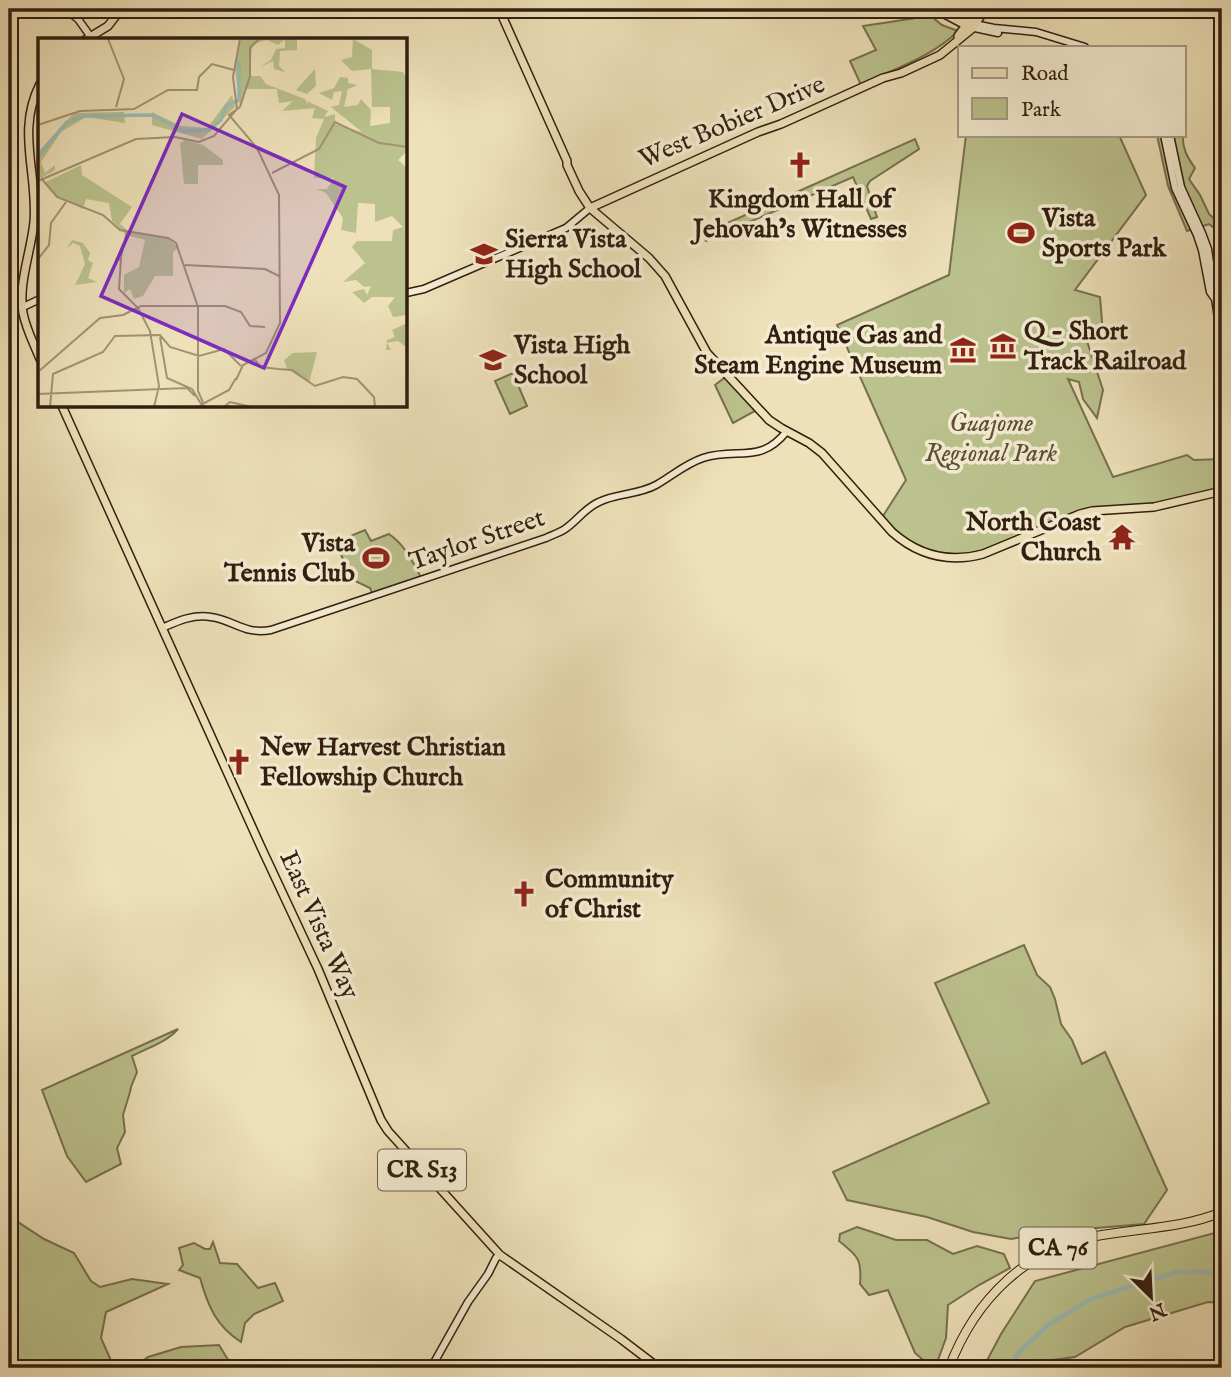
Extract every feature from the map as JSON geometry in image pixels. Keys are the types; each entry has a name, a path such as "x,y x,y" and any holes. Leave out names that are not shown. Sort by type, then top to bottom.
{"highway":[{"name":"CA 76","path":"951,1368 964,1333 981,1307 1007,1280 1036,1259 1083,1239 1180,1225 1222,1215"}],"main road":[{"path":"65,9 78,19 89,38"},
{"path":"91,38 124,9"},
{"path":"92,38 105,33 117,22 124,9"},
{"path":"496,9 557,145"},
{"path":"496,9 552,128 563,163 590,208 665,276 707,353 769,420 822,453 900,539 924,553 957,559 983,554 1080,514 1154,507 1222,491"},
{"path":"935,9 986,31 1036,36 1070,46"},
{"path":"944,9 970,25 1036,32 1082,46"},
{"path":"970,25 978,9"},
{"path":"970,25 985,9"},
{"name":"West Bobier Drive","path":"590,208 891,75 948,45 970,25"},
{"path":"38,89 29,116 34,207 23,281 23,307 27,329 38,354"},
{"path":"544,121 552,128"},
{"path":"1164,136 1175,188 1197,234 1214,299"},
{"path":"1170,136 1181,187 1208,249 1222,346"},
{"path":"408,292 424,289 566,228 590,208"},
{"path":"23,307 38,300"},
{"name":"East Vista Way","path":"63,408 318,969 382,1122 394,1139 500,1255 659,1368"},
{"name":"Taylor Street","path":"162,628 185,618 198,616 213,617 246,630 271,630 546,538 566,528 600,501 645,490 703,458 720,454 756,453 767,449 781,440 787,431"},
{"path":"431,1368 468,1302 500,1255"}],"green space":[{"path":"926,12 942,25 958,31 925,55 861,85 850,61 876,50 863,26 916,18"},
{"name":"Guajome Regional Park","path":"966,136 1119,136 1146,195 1075,290 1100,297 1103,333 1084,332 1103,390 1097,418 1083,399 1079,382 1068,379 1113,477 1187,455 1194,460 1222,459 1222,491 1151,508 1085,509 985,550 971,553 949,555 917,548 881,519 906,480 837,325 949,275"},
{"path":"1157,136 1183,136 1186,152 1195,168 1189,179 1209,214 1222,226 1222,234 1209,224 1187,231 1168,186"},
{"path":"915,139 919,149 870,181 867,186 877,217 871,219 853,177 706,241 703,234"},
{"path":"513,373 527,406 510,414 495,381"},
{"path":"727,376 755,411 733,423 715,385"},
{"name":"Vista Tennis Club","path":"365,530 371,541 389,534 395,539 408,554 422,579 373,595 370,588 351,579 336,542"},
{"path":"1024,945 1037,975 1050,987 1061,1024 1072,1040 1082,1064 1105,1052 1167,1190 1144,1224 1048,1232 1011,1239 847,1200 833,1172 989,1103 935,983"},
{"path":"178,1029 163,1041 132,1056 137,1072 123,1115 125,1132 117,1148 121,1164 86,1182 67,1156 42,1090"},
{"path":"9,1204 18,1222 44,1239 74,1253 91,1281 100,1287 132,1279 168,1284 106,1312 101,1338 112,1363 109,1368 9,1368"},
{"path":"857,1227 896,1240 927,1240 953,1254 977,1246 1004,1254 1010,1268 948,1305 946,1338 935,1368 929,1368 915,1353 888,1290 869,1295 860,1284 859,1263 851,1251 839,1241 840,1234"},
{"path":"1222,1231 1222,1303 1208,1302 1125,1327 1075,1357 1038,1362 1034,1368 983,1368 1035,1281"},
{"path":"213,1242 220,1263 237,1264 258,1288 275,1283 283,1301 254,1314 245,1323 241,1342 225,1329 214,1315 200,1278 179,1270 183,1265 179,1248 194,1243 210,1249"},
{"path":"219,1345 233,1368 134,1368 148,1357 181,1347"}],"waterway":[{"path":"1009,1368 1019,1352 1048,1325 1091,1299 1177,1272 1222,1272"}],"railway":[{"path":"841,9 876,14 910,9"}],"place":[{"name":"Kingdom Hall of Jehovah’s Witnesses","path":"800,165"},
{"name":"Vista Sports Park","path":"1021,233"},
{"name":"Sierra Vista High School","path":"484,254"},
{"name":"Q - Short Track Railroad","path":"1003,346"},
{"name":"Antique Gas and Steam Engine Museum","path":"963,350"},
{"name":"Vista High School","path":"493,360"},
{"name":"North Coast Church","path":"1122,537"},
{"name":"Vista Tennis Club","path":"376,558"},
{"name":"New Harvest Christian Fellowship Church","path":"239,762"},
{"name":"Community of Christ","path":"524,894"}]}
